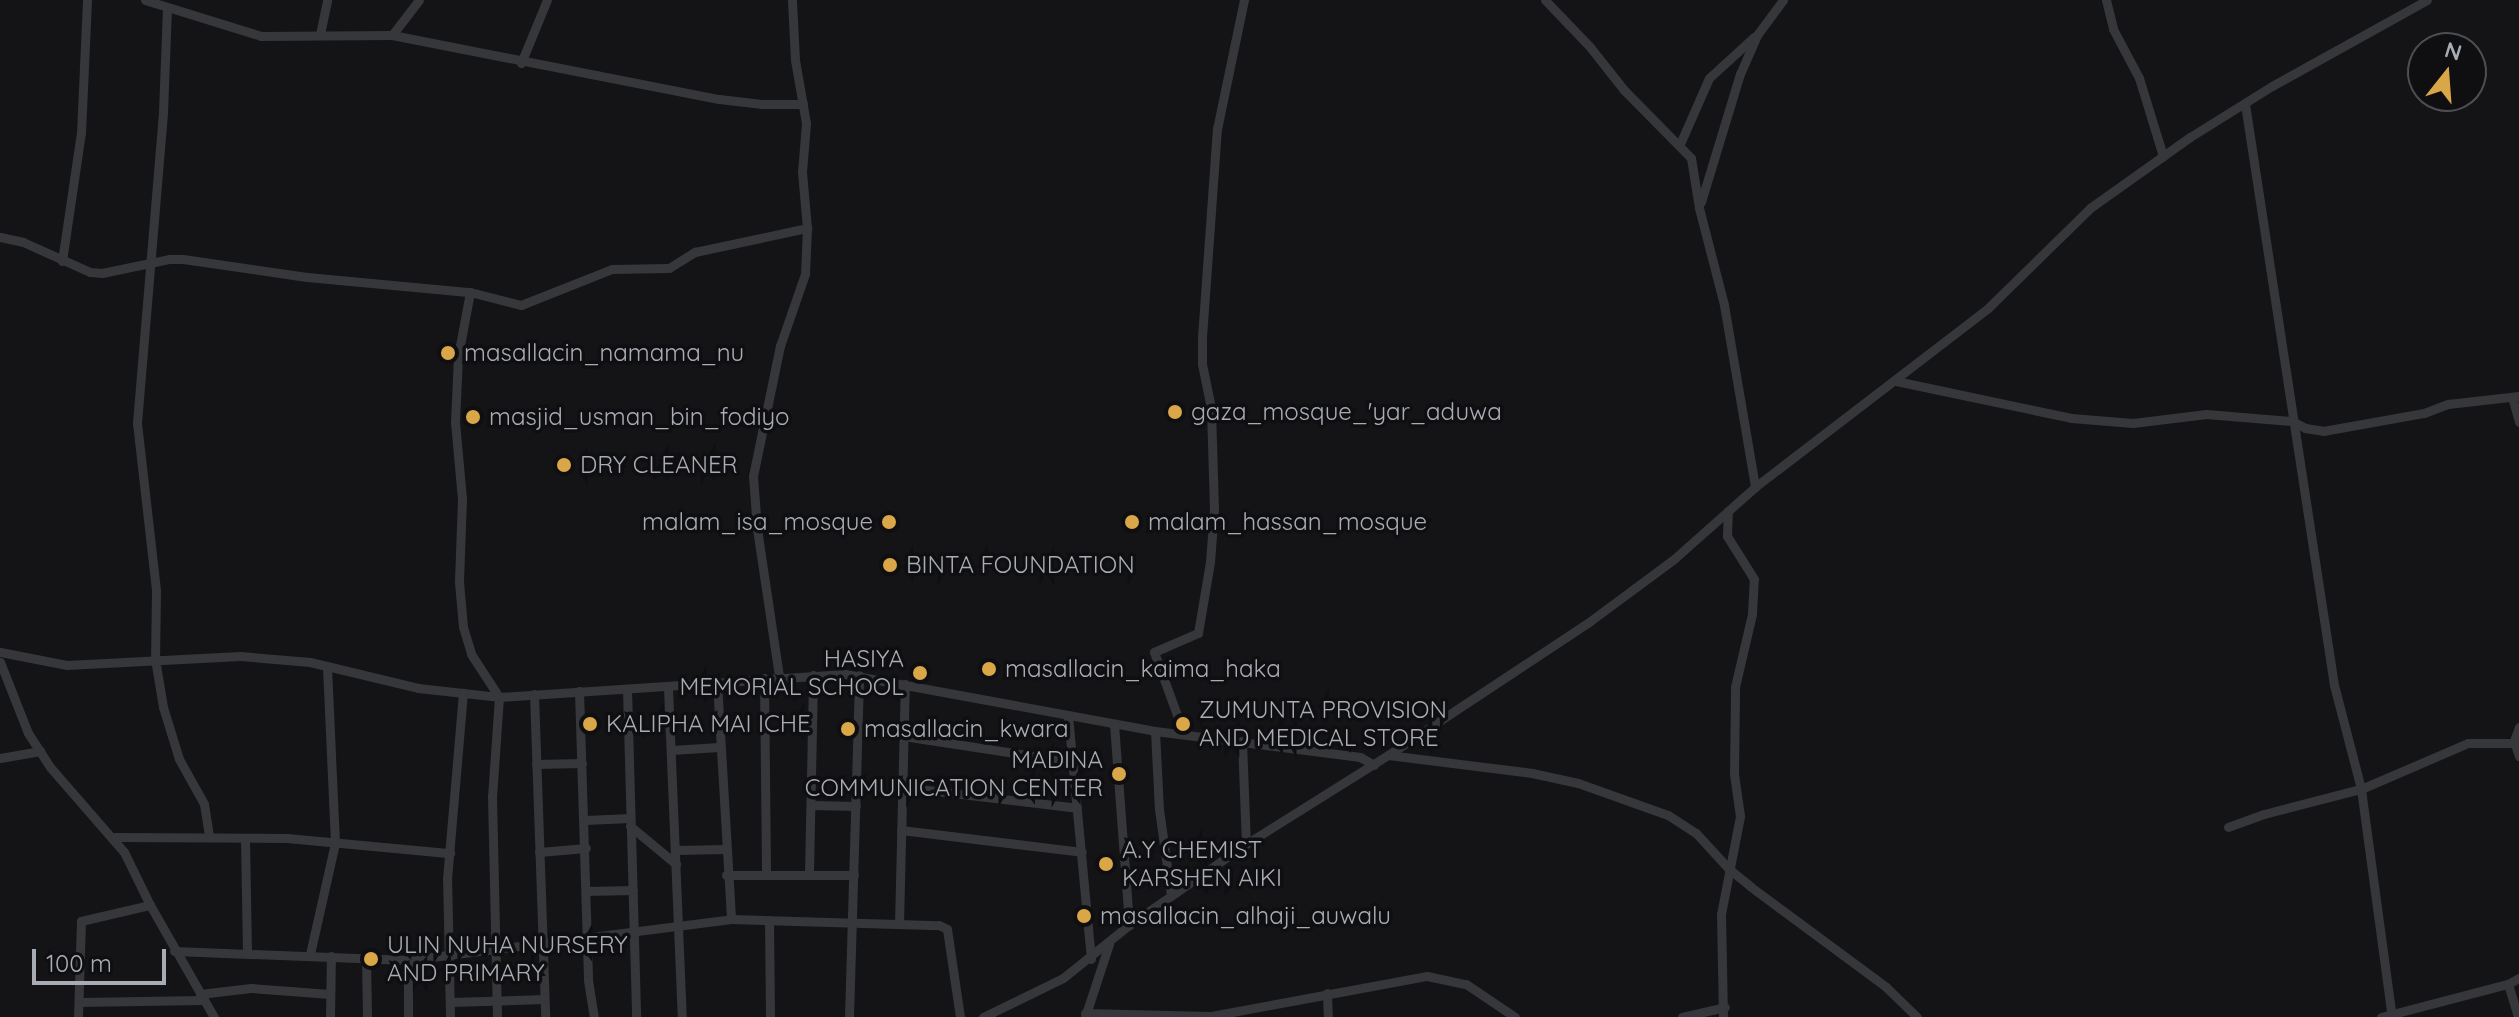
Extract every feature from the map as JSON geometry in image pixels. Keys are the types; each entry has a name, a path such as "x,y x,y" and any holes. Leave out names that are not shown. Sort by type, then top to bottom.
{"street":[{"path":"62,261 81,133 87,0"},
{"path":"145,0 261,36 392,35 521,63 610,76 719,99 762,104 803,104"},
{"path":"320,34 327,0"},
{"path":"392,35 419,0"},
{"path":"521,63 547,0"},
{"path":"779,676 757,529 753,476 780,346 805,274 807,228 802,172 806,123 795,60 792,0"},
{"path":"1184,734 1154,652 1198,633 1210,562 1214,510 1211,408 1202,364 1202,337 1217,129 1244,0"},
{"path":"1545,0 1590,47 1637,104 1680,144 1693,164 1699,208 1724,305 1755,487"},
{"path":"1680,144 1709,78 1757,35 1783,0"},
{"path":"2106,0 2113,29 2139,78 2163,156"},
{"path":"983,1017 1063,978 1091,959 1129,925 1246,844 1374,765 1589,622 1674,559 1755,487 1988,308 2090,208 2163,156 2245,104 2363,33 2427,0"},
{"path":"167,8 151,264 137,423 156,591 155,659 163,707 179,759 204,804 209,836"},
{"path":"1699,208 1730,102 1757,35"},
{"path":"2245,104 2334,685 2361,789 2388,1016 2508,984 2519,978"},
{"path":"0,237 23,242 62,261 102,273 183,259 307,277 470,292 521,305 612,269 669,268 695,252 807,228"},
{"path":"470,292 458,356 455,422 462,499 459,582 463,627 471,654 499,697 492,796 497,1017"},
{"path":"1896,381 2071,418 2133,423 2206,414 2292,421 2305,428 2323,431 2424,413 2448,404 2515,397 2519,422"},
{"path":"1682,1017 1724,1012 1721,914 1740,816 1734,774 1735,687 1752,614 1754,579 1729,542 1728,511"},
{"path":"0,652 67,665 240,656 310,662 418,688 499,697 668,688 779,676 859,675 1155,731 1360,757 1374,765"},
{"path":"0,662 28,733 115,837 174,951 214,1017"},
{"path":"310,954 335,843 327,668"},
{"path":"809,872 813,675"},
{"path":"849,1017 859,675"},
{"path":"764,678 766,873"},
{"path":"717,682 731,919"},
{"path":"899,924 905,684"},
{"path":"668,688 682,1017"},
{"path":"627,689 636,1017"},
{"path":"579,691 588,940 594,1017"},
{"path":"450,1017 450,853 463,693"},
{"path":"534,694 545,1017"},
{"path":"1068,716 1091,959"},
{"path":"1114,724 1129,925"},
{"path":"2519,727 2514,743 2519,756"},
{"path":"1155,731 1159,809 1171,895"},
{"path":"903,736 1072,762"},
{"path":"1242,741 1246,844"},
{"path":"2228,827 2264,814 2361,789 2468,743 2514,743"},
{"path":"671,750 719,747"},
{"path":"0,758 40,751"},
{"path":"1388,755 1532,773 1641,802 1696,833 1729,869 1886,987 1917,1017"},
{"path":"536,764 582,763"},
{"path":"902,787 1077,808"},
{"path":"811,805 856,806"},
{"path":"585,820 630,822 676,864"},
{"path":"901,830 1082,852"},
{"path":"115,837 209,836 450,853"},
{"path":"245,838 247,953"},
{"path":"539,852 586,848"},
{"path":"676,850 725,849"},
{"path":"726,875 809,872 854,875"},
{"path":"586,891 633,890"},
{"path":"78,1017 81,921 150,905"},
{"path":"174,951 408,960 588,940 731,919 899,924 947,929 960,1017"},
{"path":"769,920 770,1017"},
{"path":"1109,943 1085,1015 1211,1016 1427,976 1450,978 1466,984 1515,1017"},
{"path":"330,1017 331,956"},
{"path":"366,958 367,1017"},
{"path":"408,960 408,1017"},
{"path":"2508,984 2518,1017"},
{"path":"79,1002 202,997 251,988 330,994"},
{"path":"1327,993 1328,1017"},
{"path":"451,1002 497,1003 544,999"}],"place":[{"name":"masallacin_namama_nu","path":"448,353"},
{"name":"gaza_mosque_'yar_aduwa","path":"1175,412"},
{"name":"masjid_usman_bin_fodiyo","path":"473,417"},
{"name":"DRY CLEANER","path":"564,465"},
{"name":"malam_isa_mosque","path":"889,522"},
{"name":"malam_hassan_mosque","path":"1132,522"},
{"name":"BINTA FOUNDATION","path":"890,565"},
{"name":"masallacin_kaima_haka","path":"989,669"},
{"name":"HASIYA MEMORIAL SCHOOL","path":"920,673"},
{"name":"KALIPHA MAI ICHE","path":"590,724"},
{"name":"ZUMUNTA PROVISION AND MEDICAL STORE","path":"1183,724"},
{"name":"masallacin_kwara","path":"848,729"},
{"name":"MADINA COMMUNICATION CENTER","path":"1119,774"},
{"name":"A.Y CHEMIST KARSHEN AIKI","path":"1106,864"},
{"name":"masallacin_alhaji_auwalu","path":"1084,916"},
{"name":"ULIN NUHA NURSERY AND PRIMARY","path":"371,959"}]}
